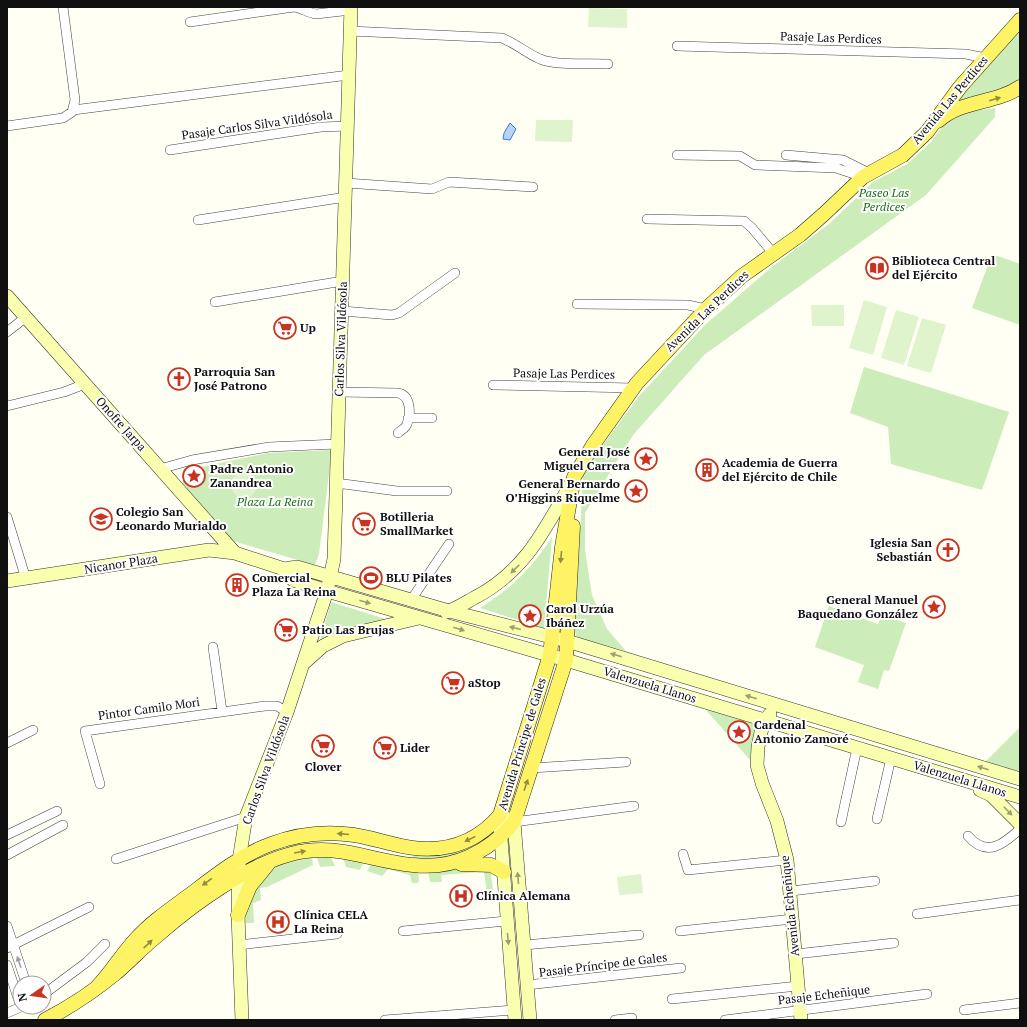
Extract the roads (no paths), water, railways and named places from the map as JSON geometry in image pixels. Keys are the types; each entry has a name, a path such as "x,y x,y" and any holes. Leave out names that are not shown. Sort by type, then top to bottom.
{"main road":[{"name":"Avenida Las Perdices","path":"574,477 593,445 633,388 668,347 742,276 800,235 866,175 903,155 927,132 960,87 984,58 1020,20"},
{"path":"960,87 961,104 967,106"},
{"path":"927,132 947,113 967,106 1003,97 1020,87"},
{"name":"Avenida Príncipe de Gales","path":"500,815 550,655 562,547 574,477"},
{"name":"Avenida Príncipe de Gales","path":"514,822 566,660 574,477"},
{"path":"97,987 146,928 253,851 277,842 321,833 355,835 417,849 449,846 474,838 500,815"},
{"path":"442,864 461,860 479,853 501,836 514,822"},
{"path":"45,1020 97,987 117,972 167,927 238,876 272,860 302,851 326,850 352,852 413,865 483,863 495,866 504,872"},
{"path":"238,915 250,886 259,872 272,860"}],"street":[{"path":"63,7 75,100 72,111"},
{"path":"190,22 294,7 302,8 310,14 351,8"},
{"name":"Carlos Silva Vildósola","path":"242,1020 238,876 246,817 302,666 327,591 334,559 351,8"},
{"path":"350,31 502,38 517,44 540,58 553,61 608,64"},
{"name":"Pasaje Las Perdices","path":"677,46 966,54 984,58"},
{"path":"7,126 63,118 72,111 349,75"},
{"name":"Pasaje Carlos Silva Vildósola","path":"170,150 321,127 348,126"},
{"path":"676,155 740,156 755,165 836,168 866,175"},
{"path":"786,155 843,160 866,175"},
{"path":"346,183 432,189 449,182 533,187"},
{"path":"198,220 346,197"},
{"path":"647,219 744,221 752,228 773,253"},
{"path":"342,311 392,315 399,313 455,273"},
{"path":"215,302 343,281"},
{"name":"Onofre Jarpa","path":"7,296 236,553"},
{"path":"577,304 688,305 706,309"},
{"path":"7,332 26,317"},
{"path":"7,406 64,392 85,384"},
{"name":"Pasaje Las Perdices","path":"493,385 633,388"},
{"path":"339,392 402,393 408,400 408,418 406,426 398,433"},
{"path":"408,418 432,418"},
{"path":"160,469 192,460 269,447 337,444"},
{"name":"Avenida Las Perdices","path":"422,617 449,611 496,586 515,570 537,543 574,477"},
{"path":"336,483 397,491 447,491"},
{"path":"7,517 26,578"},
{"path":"411,600 449,544"},
{"name":"Nicanor Plaza","path":"7,581 209,550 236,553"},
{"name":"Valenzuela Llanos","path":"236,553 284,569 297,567 449,611 567,641 1020,779"},
{"name":"Valenzuela Llanos","path":"284,569 293,580 327,591 422,617 550,655 1020,797"},
{"name":"Carlos Silva Vildósola","path":"302,666 323,646 343,636 422,617"},
{"path":"213,647 222,711"},
{"name":"Pintor Camilo Mori","path":"100,784 85,731 265,706 277,706 286,712"},
{"name":"Avenida Echeñique","path":"778,706 765,720 758,747 757,766 777,821 787,860 801,1015"},
{"path":"7,743 33,730"},
{"path":"840,822 857,748"},
{"path":"877,819 891,758"},
{"path":"532,768 626,762"},
{"path":"951,776 991,795 1020,824"},
{"path":"500,815 514,822 634,806"},
{"path":"7,835 57,811"},
{"name":"Avenida Príncipe de Gales","path":"500,815 506,921 514,1015"},
{"path":"116,859 246,817"},
{"name":"Avenida Príncipe de Gales","path":"514,822 530,1020"},
{"path":"7,855 63,825"},
{"path":"968,836 979,845 994,847 1005,844 1020,829"},
{"path":"683,854 688,870 787,860"},
{"path":"790,892 875,881"},
{"path":"917,914 1020,900"},
{"path":"10,947 89,907"},
{"path":"680,931 793,919"},
{"path":"403,931 506,921"},
{"path":"7,926 10,947 22,975"},
{"path":"239,945 337,934"},
{"path":"524,945 639,935"},
{"path":"796,954 894,943"},
{"path":"52,988 87,962 105,944"},
{"path":"7,965 12,980"},
{"name":"Pasaje Príncipe de Gales","path":"527,985 681,968"},
{"name":"Pasaje Echeñique","path":"672,1000 798,986"},
{"name":"Pasaje Echeñique","path":"725,1020 801,1015 927,994"},
{"path":"964,1010 1020,1003"},
{"path":"385,1020 514,1015"},
{"path":"616,1020 632,1018"}],"water":[{"path":"510,123 516,129 510,140 503,139 504,133"}],"place":[{"name":"Biblioteca Central del Ejército","path":"877,268"},
{"name":"Up","path":"285,328"},
{"name":"Parroquia San José Patrono","path":"179,379"},
{"name":"General José Miguel Carrera","path":"646,459"},
{"name":"Academia de Guerra del Ejército de Chile","path":"707,470"},
{"name":"Padre Antonio Zanandrea","path":"194,476"},
{"name":"General Bernardo O’Higgins Riquelme","path":"636,491"},
{"name":"Colegio San Leonardo Murialdo","path":"101,519"},
{"name":"Botilleria SmallMarket","path":"364,524"},
{"name":"Iglesia San Sebastián","path":"948,550"},
{"name":"BLU Pilates","path":"371,578"},
{"name":"Comercial Plaza La Reina","path":"237,585"},
{"name":"General Manuel Baquedano González","path":"934,607"},
{"name":"Carol Urzúa Ibáñez","path":"530,616"},
{"name":"Patio Las Brujas","path":"286,630"},
{"name":"aStop","path":"453,683"},
{"name":"Cardenal Antonio Zamoré","path":"739,732"},
{"name":"Clover","path":"323,746"},
{"name":"Lider","path":"385,748"},
{"name":"Clínica Alemana","path":"461,896"},
{"name":"Clínica CELA La Reina","path":"278,922"}],"park label":[{"name":"Paseo Las Perdices","path":"884,200"},
{"name":"Plaza La Reina","path":"275,502"}]}
